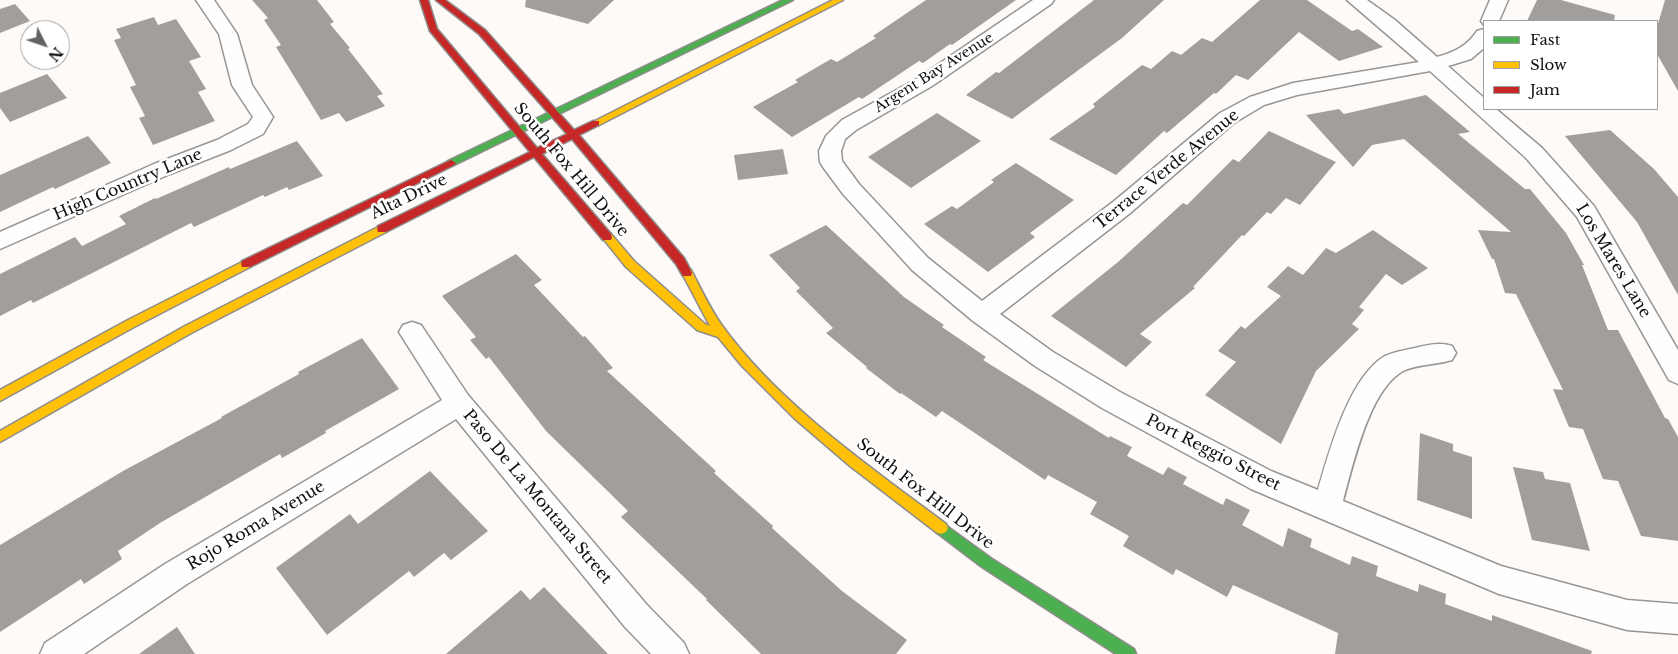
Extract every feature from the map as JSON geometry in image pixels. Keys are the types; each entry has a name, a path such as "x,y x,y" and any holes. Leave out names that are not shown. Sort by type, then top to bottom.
{"main road":[{"name":"South Fox Hill Drive","path":"424,0 433,29 630,264 701,327 722,334"},
{"name":"South Fox Hill Drive","path":"440,0 482,32 572,134 680,261 722,334 758,374 802,416 882,484 986,563 1129,654"},
{"name":"Alta Drive","path":"0,396 214,279 789,0"},
{"name":"Alta Drive","path":"0,437 103,376 232,305 839,0"}],"street":[{"name":"High Country Lane","path":"0,241 224,145 256,129 264,117 242,86 228,34 205,0"},
{"name":"Argent Bay Avenue","path":"830,151 836,136 848,125 925,82 1045,0"},
{"name":"Los Mares Lane","path":"1356,0 1388,24 1483,109"},
{"path":"1490,20 1499,0"},
{"name":"Terrace Verde Avenue","path":"982,314 1121,208 1227,118 1257,101 1293,89 1433,65 1464,55 1478,44 1483,36"},
{"name":"Los Mares Lane","path":"1484,110 1534,154 1564,185 1586,212 1678,373"},
{"name":"Port Reggio Street","path":"830,151 831,162 851,189 914,257 982,314 1044,359 1110,400 1262,480 1498,580 1627,615 1678,619"},
{"name":"Paso De La Montana Street","path":"412,332 459,403 636,616 673,654"},
{"path":"1327,507 1348,437 1369,389 1394,364 1443,353"},
{"name":"Rojo Roma Avenue","path":"56,654 176,574 459,403"}],"building":[{"path":"252,0 317,0 334,22 330,24 383,94 377,96 385,106 346,122 339,113 321,120 276,47 281,45 264,20 268,18"},
{"path":"526,0 614,0 588,24 525,7"},
{"path":"926,0 1016,0 923,63 919,61 862,99 859,97 792,137 753,107 798,82 795,80 831,59 837,62 876,38 873,36"},
{"path":"1094,0 1164,0 1122,38 1012,119 966,95 996,72 999,73"},
{"path":"1260,0 1307,0 1352,31 1358,29 1383,47 1339,61 1299,32 1248,80 1236,75 1216,94 1214,93 1167,133 1164,131 1116,175 1049,139 1095,107 1093,104 1142,65 1151,69 1172,51 1181,55 1202,38 1212,42"},
{"path":"1537,0 1561,0 1615,15 1614,20 1527,20"},
{"path":"1665,0 1678,0 1678,91 1658,56 1658,24"},
{"path":"15,4 29,20 20,20 20,25 0,33 0,9"},
{"path":"154,17 158,25 176,19 201,57 189,61 206,89 198,92 215,121 153,145 139,118 145,116 130,87 136,85 114,40 121,38 116,29"},
{"path":"47,74 67,98 10,122 0,108 0,93"},
{"path":"1426,95 1470,132 1458,134 1525,189 1530,189 1566,233 1584,265 1582,265 1608,330 1618,330 1665,418 1668,419 1678,437 1678,541 1641,536 1618,481 1603,479 1583,429 1569,427 1553,389 1563,390 1516,294 1505,293 1494,259 1492,259 1478,230 1511,232 1404,139 1372,145 1353,167 1306,115 1339,109 1344,114"},
{"path":"937,113 981,141 911,188 868,157"},
{"path":"1610,130 1654,169 1678,197 1678,295 1637,222 1565,136"},
{"path":"1269,131 1336,162 1300,205 1286,198 1271,214 1267,212 1244,236 1242,235 1193,287 1195,288 1140,334 1152,342 1126,367 1051,316 1118,262 1183,203 1187,205 1233,159 1239,162"},
{"path":"88,136 111,163 0,212 0,175"},
{"path":"297,141 323,176 289,190 287,187 265,197 263,195 194,227 191,223 33,303 31,300 0,316 0,274 75,237 82,246 126,224 119,216 155,198"},
{"path":"783,149 788,174 738,180 734,155"},
{"path":"1016,163 1074,200 1030,233 1035,237 988,272 924,224 952,206 957,209 994,182 991,180"},
{"path":"826,225 904,297 944,325 942,327 986,357 983,360 1109,438 1110,436 1132,447 1127,456 1163,475 1168,467 1187,477 1183,484 1223,505 1226,498 1250,510 1242,525 1283,547 1288,528 1312,539 1310,547 1350,565 1352,556 1378,566 1376,576 1418,592 1419,584 1446,594 1445,604 1492,621 1492,615 1592,651 1591,654 1335,654 1338,633 1233,585 1227,597 1176,569 1173,575 1123,546 1129,536 1090,514 1097,502 1048,475 1045,480 942,411 936,417 900,394 866,368 826,333 833,328 796,291 800,288 769,255"},
{"path":"1373,230 1428,268 1402,285 1386,274 1359,307 1364,310 1352,324 1359,329 1316,371 1281,444 1205,395 1236,362 1218,351 1241,326 1245,329 1281,296 1267,287 1288,266 1303,275 1326,248 1336,253"},
{"path":"516,254 542,280 534,285 583,337 585,336 613,368 607,371 716,471 714,473 773,526 772,528 842,591 907,640 896,654 761,654 707,599 621,517 628,511 546,431 489,357 486,359 470,340 476,337 442,296"},
{"path":"362,338 399,389 282,458 280,454 160,523 118,551 122,559 84,584 81,579 0,632 0,545 123,471 222,418 299,374 298,372"},
{"path":"1420,433 1453,444 1453,451 1472,457 1472,519 1417,500"},
{"path":"1513,467 1543,472 1545,479 1570,483 1590,551 1532,540"},
{"path":"430,471 488,531 451,560 444,553 414,577 409,571 327,635 276,568 350,514 358,524"},
{"path":"544,587 608,654 446,654 521,590 530,600"},
{"path":"177,627 195,654 139,654"}],"traffic: fast":[{"path":"451,163 789,0"},
{"path":"941,528 987,563 1129,654"}],"traffic: slow":[{"path":"596,123 839,0"},
{"path":"0,437 189,329 382,229"},
{"path":"607,237 630,264 701,327 722,334"},
{"path":"0,396 130,324 246,264"},
{"path":"687,273 708,313 723,335 771,389 854,462 941,528"}],"traffic: jam":[{"path":"424,0 433,29 444,44 607,237"},
{"path":"440,0 482,32 591,155 680,261 687,273"},
{"path":"382,229 596,123"},
{"path":"246,264 451,163"}]}
